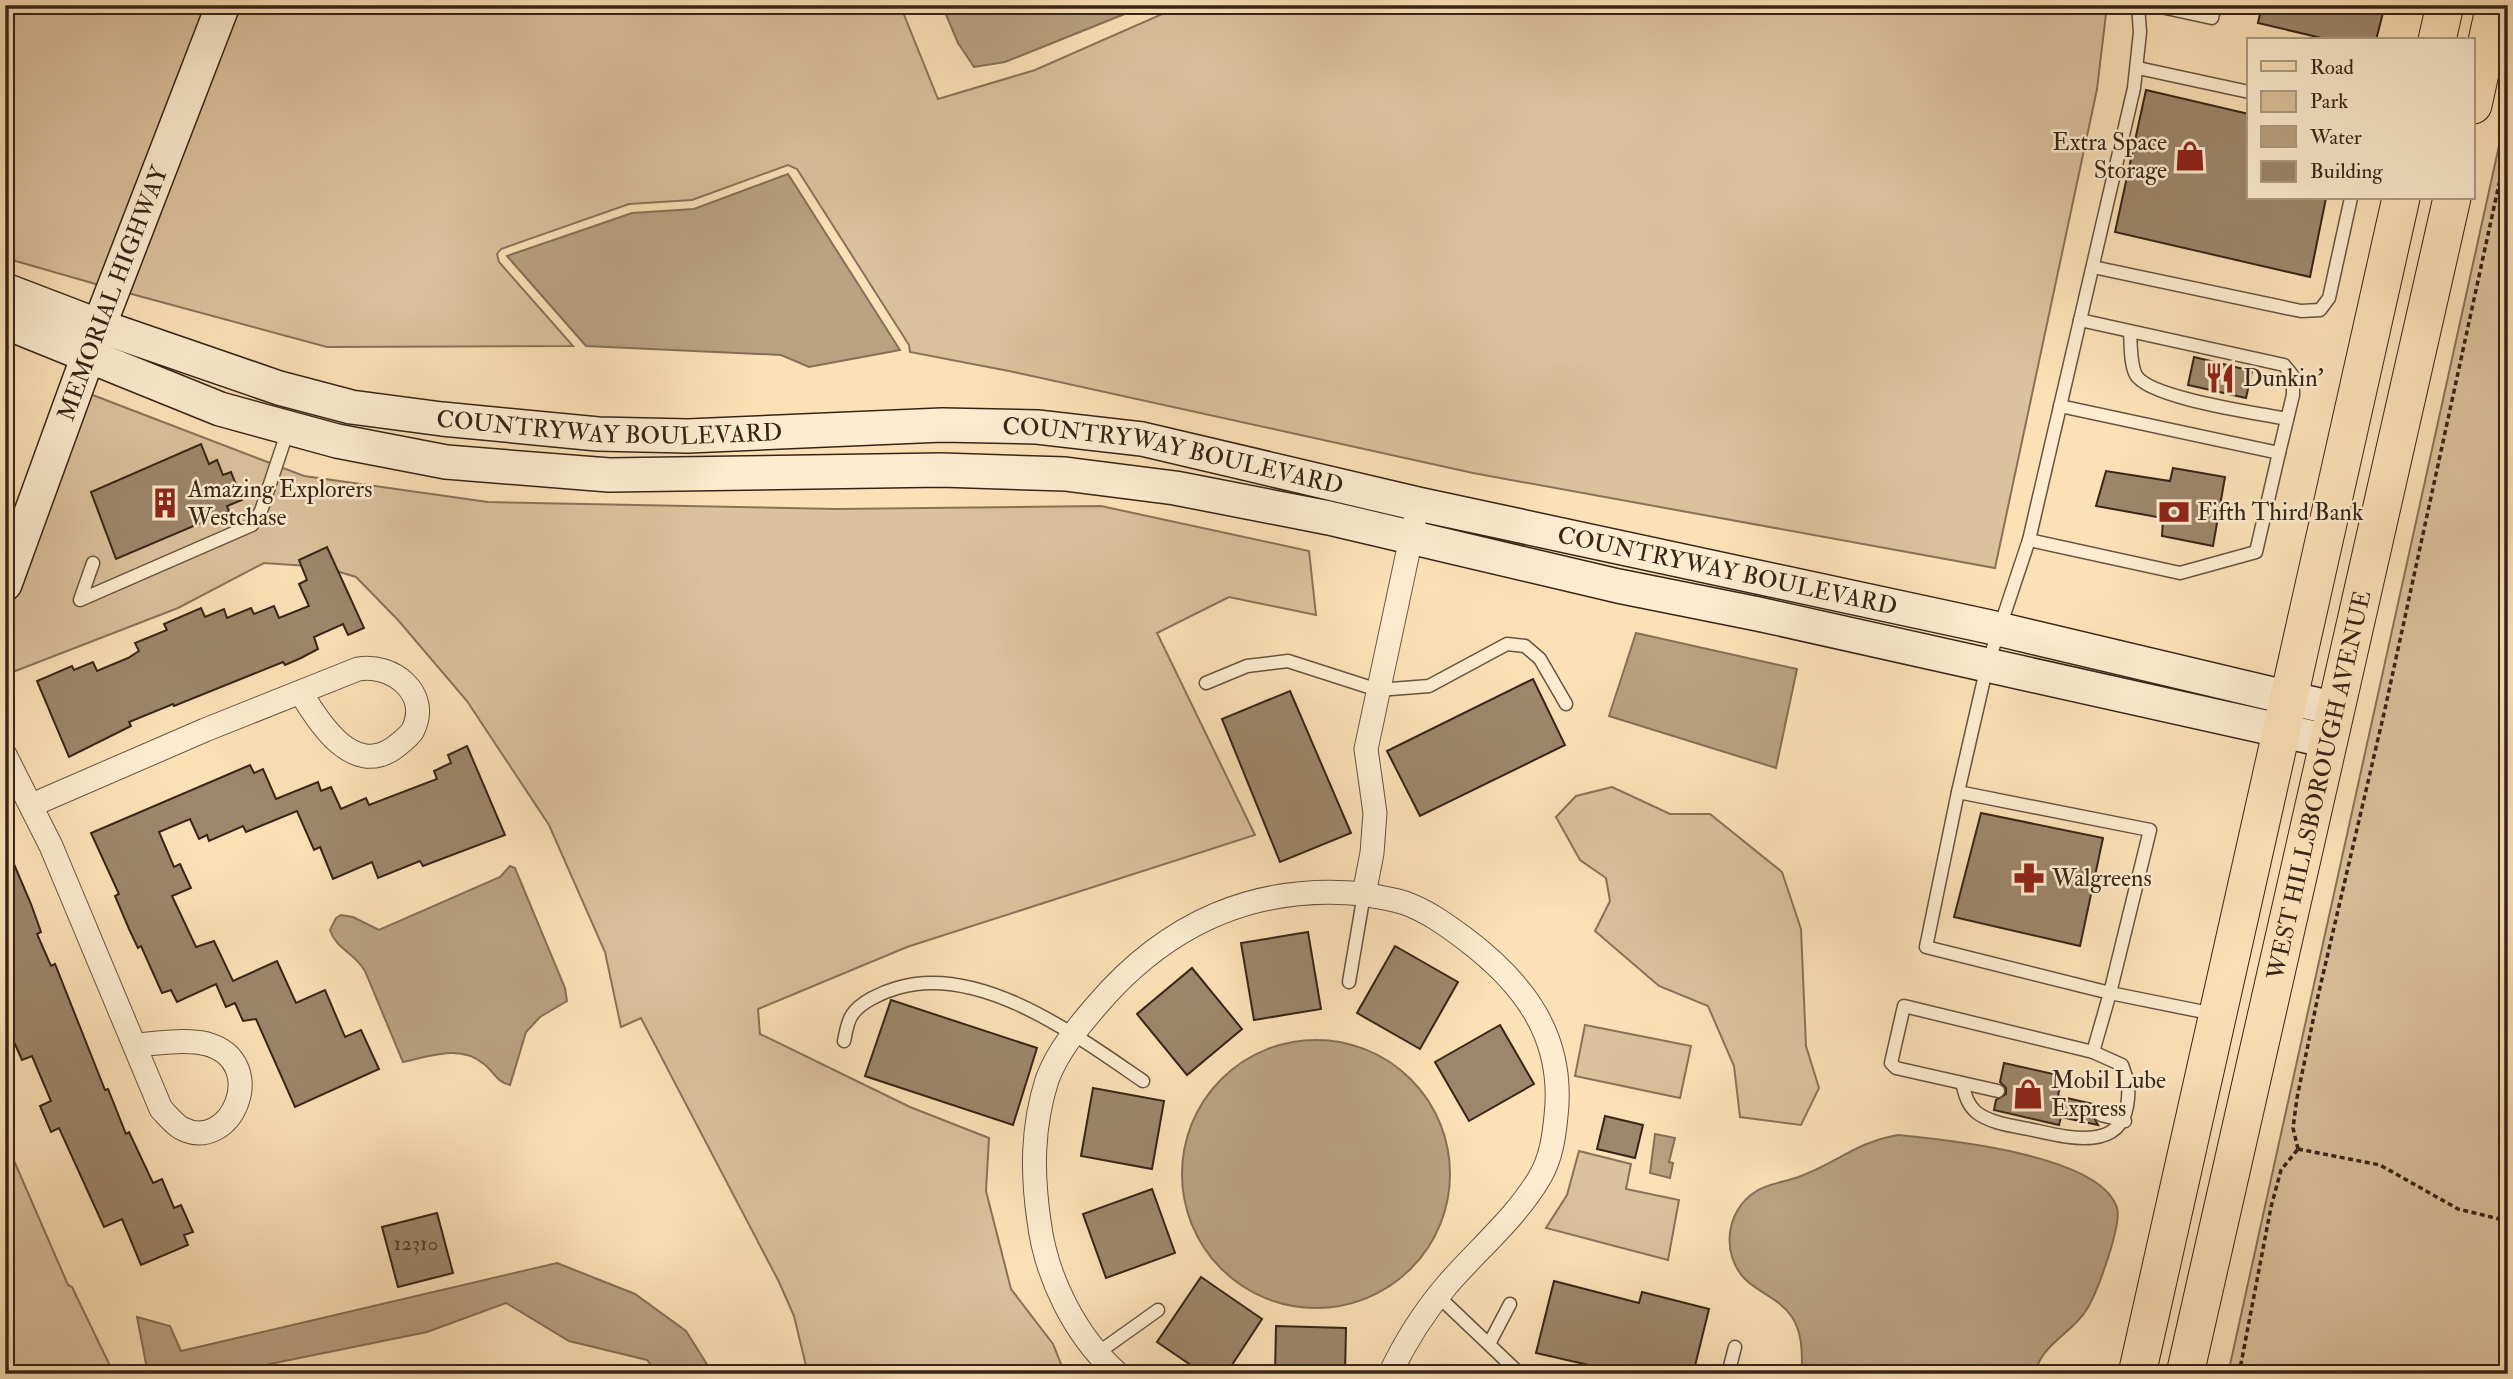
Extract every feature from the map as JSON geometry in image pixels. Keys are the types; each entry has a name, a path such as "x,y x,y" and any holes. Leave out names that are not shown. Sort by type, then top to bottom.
{"main road":[{"path":"2437,38 2445,5"},
{"path":"2474,100 2495,5"},
{"name":"WEST HILLSBOROUGH AVENUE","path":"2137,1374 2401,200"},
{"name":"WEST HILLSBOROUGH AVENUE","path":"2185,1374 2452,200"}],"street":[{"name":"MEMORIAL HIGHWAY","path":"5,584 99,326 223,5"},
{"name":"COUNTRYWAY BOULEVARD","path":"5,290 99,326 279,388 351,407 598,434 688,436 942,425 1050,428 1142,439 1418,504 1998,629 2284,714 2332,725"},
{"name":"COUNTRYWAY BOULEVARD","path":"5,322 219,409 289,429 446,462 609,475 942,470 1065,474 1175,488 1987,666 2284,714"},
{"path":"752,432 753,474"},
{"path":"1364,894 1373,853 1375,813 1366,749 1418,504"},
{"path":"32,805 205,730 358,669 381,667 393,672 406,683 414,699 413,729 386,754 363,756 353,753 326,731 301,693"},
{"path":"5,755 32,805 137,1045 162,1109 181,1128 198,1132 221,1126 241,1096 240,1078 232,1060 221,1051 198,1043 137,1045"},
{"path":"1118,1374 1081,1330 1054,1281 1041,1239 1033,1179 1035,1133 1048,1078 1073,1033 1145,955 1193,924 1237,906 1283,894 1329,890 1404,903 1433,916 1499,964 1536,1012 1552,1057 1558,1093 1553,1144 1541,1175 1515,1212 1438,1296 1390,1374"}],"lane":[{"path":"2138,5 2138,68 2029,540 1987,666 1926,947 2109,993 2217,1015"},
{"path":"2152,5 2212,18 2215,5"},
{"path":"2138,68 2247,92"},
{"path":"2093,267 2301,311 2320,310 2329,298 2351,200"},
{"path":"2029,540 2180,573 2256,552 2293,395 2293,376 2284,365 2080,320"},
{"path":"2130,332 2135,373 2145,385 2165,393 2287,419"},
{"path":"2060,406 2279,453"},
{"path":"93,563 80,600 252,525 261,511 289,429"},
{"path":"1206,683 1247,666 1288,661 1378,690 1429,686 1507,644 1525,646 1540,659 1566,704"},
{"path":"1958,792 2150,830 2093,1052"},
{"path":"1349,982 1364,894"},
{"path":"844,1041 852,1014 882,993 920,981 987,991 1073,1033 1143,1081"},
{"path":"1962,1083 1966,1098 1977,1112 1991,1120 2049,1133 2095,1138 2113,1133 2125,1121 2130,1087 2122,1065 2093,1052 1904,1006 1891,1063 1896,1068 1998,1091"},
{"path":"2101,1115 2125,1121"},
{"path":"1438,1296 1520,1374"},
{"path":"1489,1344 1510,1304"},
{"path":"1099,1352 1158,1310"},
{"path":"1728,1374 1735,1347"}],"path":[{"path":"2298,1149 2293,1128 2318,996 2385,709 2458,362 2499,184 2508,164"},
{"path":"2298,1149 2379,1165 2458,1209 2508,1221"},
{"path":"2239,1374 2274,1195 2281,1170 2298,1149"}],"green space":[{"path":"5,5 212,5 106,287 5,258"},
{"path":"236,5 900,5 938,99 1035,70 1167,12 1174,5 2107,5 2097,89 1995,568 1473,473 1014,372 910,352 909,345 797,169 788,165 692,200 629,204 501,249 497,254 499,262 573,346 327,347 128,293"},
{"path":"2508,105 2508,1374 2228,1374"},
{"path":"90,394 304,476 488,502 837,509 1101,506 1309,551 1316,615 1229,597 1157,633 1255,835 907,947 758,1009 760,1034 910,1107 989,1138 986,1191 1011,1289 1053,1344 1065,1374 808,1374 794,1316 779,1282 641,1018 621,1027 605,952 549,825 467,701 398,620 356,577 323,567 264,563 178,608 5,675 5,621"},
{"path":"1612,787 1670,814 1710,814 1782,872 1801,929 1806,1046 1819,1088 1801,1125 1740,1117 1734,1066 1708,1006 1659,986 1595,931 1610,901 1606,878 1580,860 1556,817 1576,796"},
{"path":"1585,1025 1691,1046 1680,1098 1575,1076"},
{"path":"5,1140 68,1285 72,1287 114,1374 5,1374"},
{"path":"1579,1151 1631,1164 1626,1189 1679,1200 1668,1260 1546,1228 1567,1195"}],"water":[{"path":"942,5 1147,5 1005,62 974,67 958,43"},
{"path":"788,174 900,350 809,367 781,355 586,346 507,256 632,213 694,209"},
{"path":"1636,633 1797,669 1776,768 1609,716"},
{"path":"510,866 515,868 565,988 567,1001 540,1017 526,1032 510,1085 499,1080 484,1064 465,1054 445,1053 403,1062 365,971 341,947 330,930 336,918 341,915 353,917 379,930 500,877"},
{"path":"1316,1040 1355,1046 1379,1056 1401,1071 1419,1089 1434,1111 1444,1135 1450,1174 1444,1213 1434,1237 1419,1259 1401,1277 1379,1292 1355,1302 1316,1308 1277,1302 1253,1292 1231,1277 1213,1259 1198,1237 1188,1213 1182,1174 1188,1135 1198,1111 1213,1089 1231,1071 1253,1056 1277,1046"},
{"path":"1655,1134 1675,1138 1669,1162 1673,1163 1670,1178 1650,1173"},
{"path":"1898,1135 1985,1146 2054,1163 2083,1175 2105,1190 2117,1208 2116,1229 2091,1301 2074,1325 2043,1355 2035,1374 1802,1374 1800,1337 1792,1317 1782,1306 1746,1280 1738,1270 1730,1247 1730,1234 1737,1210 1745,1200 1755,1192 1814,1171 1859,1147"},
{"path":"557,1263 635,1294 686,1331 713,1374 658,1374 647,1360 569,1341 506,1303 427,1332 221,1374 148,1374 137,1317 170,1326 181,1351"}],"building":[{"path":"2262,5 2385,5 2377,38 2322,38 2258,23"},
{"name":"Extra Space Storage","path":"2146,90 2247,114 2247,200 2326,200 2310,277 2115,232"},
{"name":"Dunkin'","path":"2194,357 2252,371 2246,398 2188,385"},
{"name":"Amazing Explorers Westchase","path":"201,444 209,464 217,460 223,475 231,472 242,500 227,506 229,511 116,559 91,492"},
{"name":"Fifth Third Bank","path":"2173,468 2225,477 2213,546 2162,536 2163,518 2096,506 2106,471 2170,481"},
{"path":"327,547 364,628 348,635 343,624 314,637 318,649 301,658 285,665 283,662 129,722 131,726 69,757 37,681 72,666 74,670 93,662 97,671 128,658 139,651 135,643 167,630 164,624 201,608 205,617 224,609 227,618 251,608 254,614 274,606 279,618 309,606 299,584 307,580 299,560"},
{"path":"1533,679 1565,745 1420,816 1387,751"},
{"path":"1290,691 1351,833 1280,862 1222,719"},
{"path":"467,746 505,835 423,866 420,861 378,878 372,862 333,879 320,847 314,850 297,811 246,832 243,826 209,841 207,835 199,839 190,819 159,832 174,867 180,864 191,888 172,896 196,947 214,941 233,981 277,961 296,1003 325,990 345,1037 361,1030 379,1069 295,1107 256,1019 243,1021 235,1003 226,1007 216,984 177,1002 171,990 162,993 141,946 138,948 129,929 115,896 119,894 91,833 250,765 254,773 263,769 276,799 318,782 321,791 331,787 341,809 366,798 369,805 437,779 434,771 451,763 448,755"},
{"name":"Walgreens","path":"1981,813 2103,838 2080,946 1954,917"},
{"path":"5,843 41,932 37,934 51,966 55,964 105,1090 108,1089 126,1134 129,1132 153,1183 162,1179 174,1208 181,1205 193,1232 184,1235 188,1245 141,1265 122,1219 104,1227 59,1128 51,1132 40,1106 51,1101 32,1056 22,1060 6,1024 14,1021 5,1001"},
{"path":"1308,932 1321,1009 1254,1020 1241,943"},
{"path":"1395,946 1458,982 1420,1049 1357,1013"},
{"path":"1192,968 1242,1029 1187,1075 1137,1014"},
{"path":"891,1000 1037,1048 1013,1125 865,1076"},
{"path":"1500,1025 1534,1084 1469,1121 1435,1062"},
{"name":"Mobil Lube Express","path":"2004,1063 2062,1076 2058,1096 2102,1106 2092,1114 2098,1125 2061,1117 2059,1125 1994,1110 1996,1100 2006,1094 2006,1088 2000,1082"},
{"path":"1093,1088 1164,1101 1152,1169 1081,1156"},
{"path":"1605,1116 1643,1125 1635,1158 1597,1149"},
{"path":"1152,1189 1175,1253 1106,1278 1083,1214"},
{"path":"437,1213 453,1273 398,1287 382,1227"},
{"path":"1201,1277 1262,1319 1226,1374 1204,1374 1157,1342"},
{"path":"1554,1281 1639,1303 1642,1292 1709,1309 1693,1374 1628,1374 1536,1353"},
{"path":"1276,1326 1346,1328 1345,1374 1275,1374"}],"place":[{"name":"Extra Space Storage","path":"2190,156"},
{"name":"Dunkin'","path":"2220,378"},
{"name":"Amazing Explorers Westchase","path":"165,503"},
{"name":"Fifth Third Bank","path":"2174,512"},
{"name":"Walgreens","path":"2029,878"},
{"name":"Mobil Lube Express","path":"2028,1094"}]}
